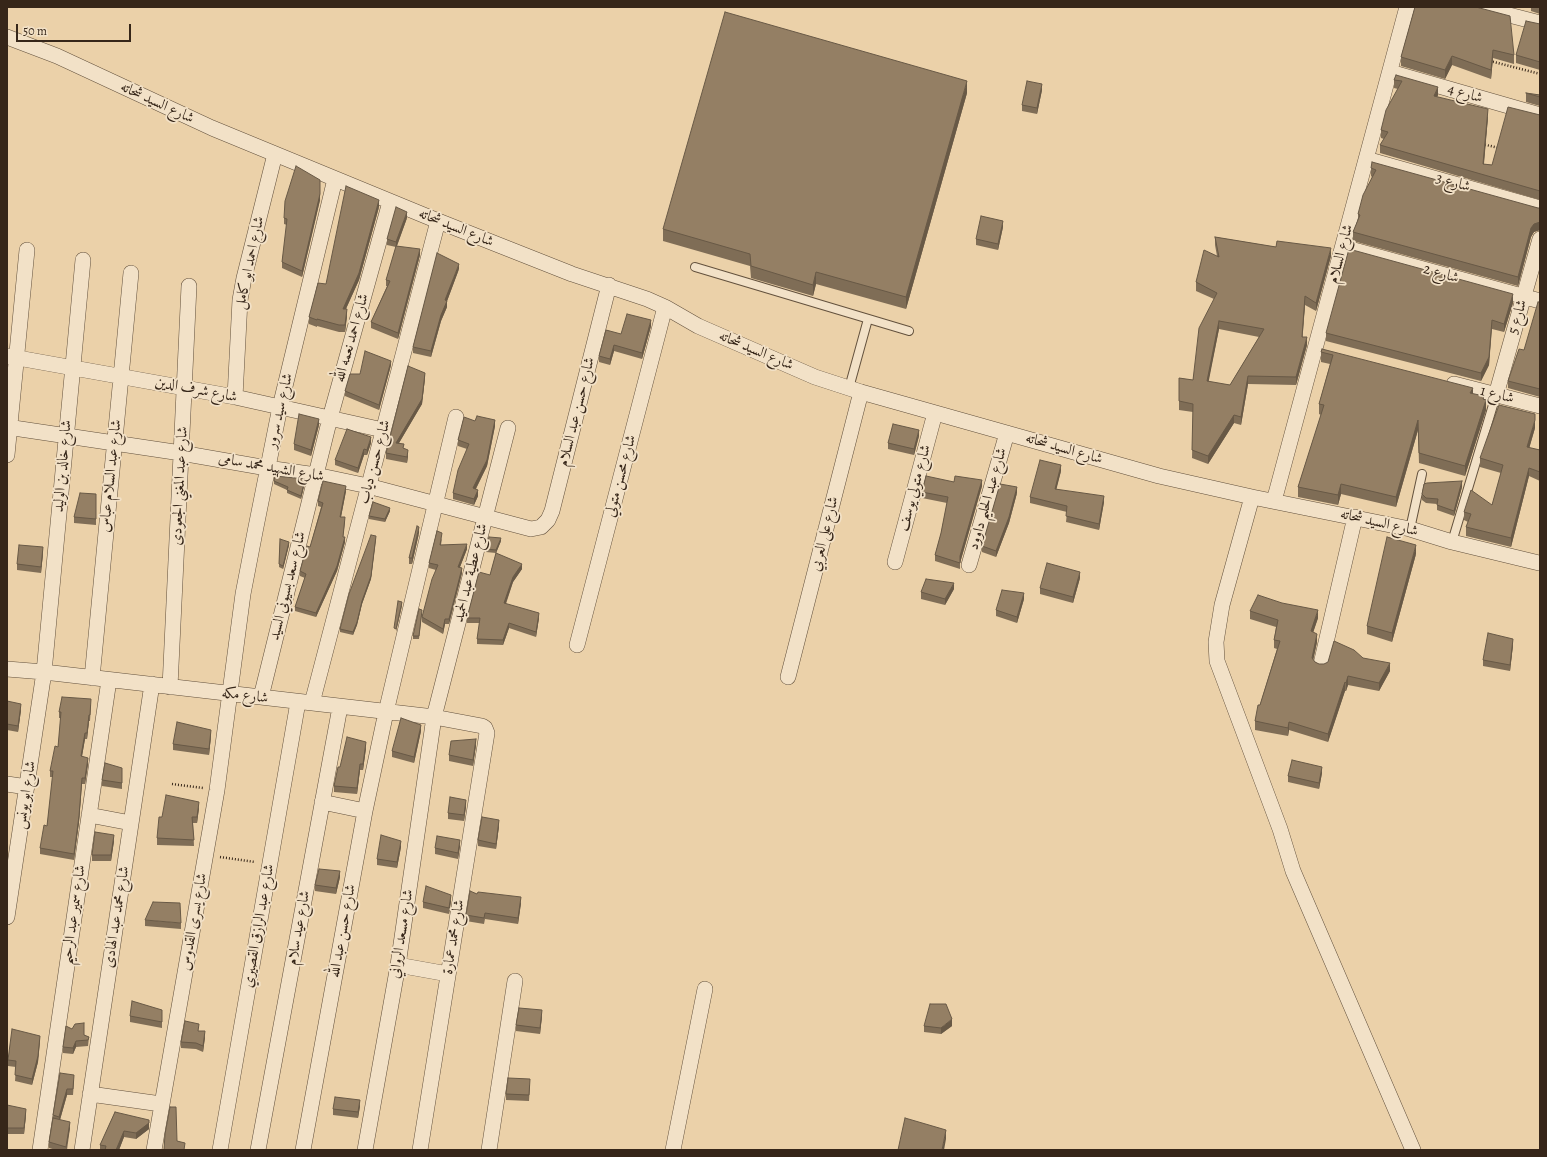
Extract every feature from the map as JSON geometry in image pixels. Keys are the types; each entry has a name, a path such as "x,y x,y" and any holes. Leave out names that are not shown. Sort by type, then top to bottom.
{"street":[{"name":"شارع السلام","path":"1274,501 1407,7"},
{"path":"1478,7 1540,23"},
{"name":"شارع السيد شحاته","path":"7,37 57,56 212,128 390,202 572,274 628,291 665,307 698,326 815,377 855,390 1159,476 1252,497 1410,529 1452,542 1538,563"},
{"name":"شارع 4","path":"1390,72 1540,115"},
{"name":"شارع احمد ابو كامل","path":"235,397 240,300 244,278 275,154"},
{"name":"شارع 3","path":"1366,159 1540,208"},
{"name":"شارع سيد سرور","path":"231,694 244,594 267,468 280,407 335,179"},
{"name":"شارع احمد نعمه الله","path":"316,475 330,418 390,202"},
{"name":"شارع حسن دياب","path":"305,703 368,486 438,221"},
{"name":"شارع 5","path":"1496,394 1540,240"},
{"name":"شارع 2","path":"1343,247 1540,301"},
{"path":"7,456 12,357 27,250"},
{"name":"شارع خالد بن الوليد","path":"44,672 83,260"},
{"name":"شارع عبد السلام عباس","path":"92,678 131,273"},
{"name":"شارع عبد المغني الجعودى","path":"170,687 189,286"},
{"name":"شارع حسن عبد السلام","path":"531,529 541,527 548,520 552,511 609,286"},
{"name":"شارع محسن متولي","path":"577,645 665,307"},
{"path":"1316,348 1331,352"},
{"name":"شارع شرف الدين","path":"12,357 235,397 383,430"},
{"name":"شارع 1","path":"1444,381 1540,406"},
{"name":"شارع على العربي","path":"788,677 855,390"},
{"name":"شارع متولي يوسف","path":"895,562 935,413"},
{"name":"شارع حسن عبد الله","path":"303,1150 366,811 386,712 456,417"},
{"name":"شارع الشهيد محمد سامى","path":"8,427 181,452 267,468 316,475 368,486 531,529"},
{"name":"شارع عطية عبد الحميد","path":"434,717 508,428"},
{"name":"شارع عبد الحليم داوود","path":"969,565 1007,433"},
{"name":"شارع سعد بسيوني السيد","path":"261,697 316,475"},
{"path":"1252,497 1222,605 1216,642 1218,661 1280,829 1293,871 1413,1150"},
{"path":"1321,664 1355,517"},
{"name":"شارع مكه","path":"7,669 152,684 434,717 482,726"},
{"name":"شارع ابو يونس","path":"7,917 44,672"},
{"name":"شارع سمير عبد الرحيم","path":"40,1150 109,680"},
{"name":"شارع محمد عبد الهادى","path":"82,1150 152,684"},
{"name":"شارع يسرى القدوس","path":"154,1150 217,790 231,694"},
{"name":"شارع عبد الرازق القصيري","path":"220,1150 270,864 305,703"},
{"name":"شارع عيد سلام","path":"258,1150 340,707"},
{"name":"شارع مسعد الرواني","path":"364,1150 398,965 434,717"},
{"name":"شارع محمد عمارة","path":"420,1150 487,733 485,728 482,726"},
{"path":"7,784 27,787"},
{"path":"322,802 366,811"},
{"path":"89,815 131,823"},
{"path":"398,965 448,974"},
{"path":"489,1150 514,981"},
{"path":"673,1150 705,989"},
{"path":"90,1094 161,1104"}],"lane":[{"path":"695,267 909,331"},
{"path":"855,390 868,319"},
{"path":"1452,542 1496,394"},
{"path":"1410,529 1422,474"}],"path":[{"path":"1488,61 1540,74"},
{"path":"1478,143 1501,149"},
{"path":"172,784 217,790"},
{"path":"206,855 270,864"}],"building":[{"path":"1415,7 1476,7 1510,16 1514,55 1493,50 1491,70 1452,56 1445,70 1401,57"},
{"path":"725,12 967,81 906,297 816,272 813,285 751,266 750,254 663,229"},
{"path":"1526,21 1540,24 1540,62 1516,55"},
{"path":"1396,75 1438,87 1434,96 1488,109 1483,164 1492,165 1508,107 1540,115 1540,191 1380,145 1388,132 1381,130 1386,110 1402,81 1394,80"},
{"path":"1027,81 1042,84 1037,108 1022,105"},
{"path":"1526,93 1540,95 1540,97"},
{"path":"1372,162 1540,208 1540,222 1534,224 1531,228 1518,277 1353,232 1360,215 1358,214 1363,195 1376,170 1371,168"},
{"path":"296,166 320,180 320,194 302,271 282,262 287,219 284,218 285,201"},
{"path":"346,186 379,200 359,273 343,309 347,309 345,325 339,325 309,317 318,283 326,284"},
{"path":"396,207 407,212 396,242 387,239"},
{"path":"981,216 1003,221 998,244 976,239"},
{"path":"1215,237 1276,247 1277,241 1331,248 1316,303 1305,296 1302,337 1307,337 1296,377 1248,376 1241,417 1234,415 1208,456 1192,450 1193,404 1179,401 1179,378 1193,380 1199,328 1217,293 1196,282 1204,250 1219,257","holes":["1219,321 1264,329 1230,385 1207,381"]},
{"path":"396,246 420,249 398,333 371,322 390,281 386,280"},
{"path":"1349,249 1513,294 1504,324 1492,320 1489,357 1481,373 1326,333"},
{"path":"437,253 459,264 445,300 447,301 441,315 431,351 413,347"},
{"path":"1538,302 1540,302 1540,389 1508,381 1519,349 1524,350"},
{"path":"627,314 651,320 642,353 614,345 610,359 599,356 606,330 621,334"},
{"path":"1322,349 1473,388 1470,393 1484,396 1483,399 1486,400 1465,466 1419,453 1418,420 1396,497 1341,484 1338,495 1298,487 1324,405 1319,404 1333,355 1321,352"},
{"path":"365,351 391,361 379,405 345,391 350,374 360,374"},
{"path":"408,366 425,373 422,399 396,443 404,444 403,448 408,450 407,457 386,453"},
{"path":"1499,405 1535,414 1535,420 1527,447 1540,450 1540,472 1529,468 1511,538 1466,527 1471,514 1464,512 1471,490 1492,505 1503,465 1480,458"},
{"path":"299,414 319,419 311,450 294,444"},
{"path":"477,416 495,420 487,460 473,488 478,490 474,499 453,493 458,470 469,444 458,440 464,417 475,421"},
{"path":"893,424 919,430 914,449 888,443"},
{"path":"347,429 371,437 367,450 364,449 358,468 335,460"},
{"path":"1040,460 1061,465 1055,489 1104,496 1099,524 1066,516 1067,506 1030,497"},
{"path":"275,476 305,479 301,496 287,490 288,487 274,481"},
{"path":"926,476 954,482 955,476 982,480 960,556 960,563 935,555 948,497 922,492"},
{"path":"323,481 346,486 340,517 345,517 343,537 345,537 337,566 316,613 295,607 306,574 300,571 307,546 310,547 323,503 318,501"},
{"path":"1462,481 1454,511 1437,505 1438,499 1426,498 1422,494 1424,484 1427,483"},
{"path":"1000,484 1017,487 1009,517 996,551 982,546"},
{"path":"80,493 96,494 96,519 74,517"},
{"path":"373,502 390,508 385,519 369,516"},
{"path":"417,526 419,527 412,558 409,558"},
{"path":"437,531 442,533 440,545 467,544 458,567 462,568 449,619 445,619 443,629 422,617 432,579 438,565 429,563"},
{"path":"371,535 376,536 371,576 362,601 357,622 353,632 340,629 349,594"},
{"path":"489,537 501,538 496,550 486,549"},
{"path":"1387,537 1416,545 1392,633 1367,626"},
{"path":"280,539 289,542 283,566 279,564"},
{"path":"19,545 43,547 41,567 17,564"},
{"path":"496,553 522,564 513,577 504,603 539,613 536,632 509,623 503,640 477,639 480,618 467,618 479,572 490,575"},
{"path":"1047,563 1080,572 1073,597 1040,588"},
{"path":"926,579 954,583 945,599 921,592"},
{"path":"1002,590 1024,593 1017,617 996,610"},
{"path":"1258,595 1282,603 1318,610 1311,631 1317,634 1312,658 1315,662 1324,664 1328,662 1334,641 1354,650 1363,658 1390,663 1379,683 1348,676 1328,734 1289,722 1288,728 1255,721 1258,705 1260,705 1280,641 1274,640 1278,620 1250,611"},
{"path":"398,601 402,602 396,629 394,628"},
{"path":"419,609 422,610 419,636 413,636"},
{"path":"1488,633 1513,639 1510,665 1483,660"},
{"path":"62,697 91,699 87,733 85,733 81,756 88,758 85,778 82,778 74,854 40,848 44,825 47,826 53,771 50,771 55,746 58,747 61,712 59,712"},
{"path":"7,701 21,704 18,726 7,724"},
{"path":"401,718 421,725 414,757 392,751"},
{"path":"177,722 211,730 209,749 173,744"},
{"path":"347,737 366,742 363,764 360,764 357,788 334,786"},
{"path":"476,739 473,760 449,755 451,741"},
{"path":"1292,760 1322,767 1319,783 1288,776"},
{"path":"105,763 122,768 122,783 102,780"},
{"path":"166,795 199,802 197,817 192,817 194,840 157,838 159,817 162,817"},
{"path":"450,797 466,800 464,815 448,813"},
{"path":"482,817 499,820 496,844 478,840"},
{"path":"95,832 114,835 111,855 92,855"},
{"path":"381,835 401,841 397,862 377,859"},
{"path":"437,836 460,840 458,853 435,848"},
{"path":"319,869 340,871 336,888 315,885"},
{"path":"426,886 451,895 449,908 423,902"},
{"path":"470,891 477,894 478,892 521,897 518,918 485,913 484,918 466,915"},
{"path":"153,902 180,903 181,923 145,920"},
{"path":"132,1001 162,1010 162,1022 130,1016"},
{"path":"930,1004 946,1004 952,1019 941,1028 924,1026"},
{"path":"519,1008 542,1010 540,1028 516,1025"},
{"path":"185,1021 199,1024 198,1031 205,1031 203,1046 196,1043 181,1042"},
{"path":"84,1023 84,1035 89,1037 88,1040 76,1041 73,1048 63,1047 66,1026 72,1029 75,1024"},
{"path":"12,1029 40,1036 38,1056 32,1079 15,1075 16,1061 8,1060"},
{"path":"60,1073 74,1075 73,1089 67,1089 59,1117 53,1115"},
{"path":"508,1078 530,1079 529,1095 506,1094"},
{"path":"335,1097 360,1100 358,1112 333,1109"},
{"path":"7,1105 26,1109 24,1128 7,1128"},
{"path":"170,1107 176,1107 177,1141 185,1143 184,1150 164,1150 165,1134"},
{"path":"115,1112 149,1120 149,1123 136,1133 124,1131 116,1150 105,1150 106,1146 100,1145"},
{"path":"53,1118 70,1122 66,1147 49,1142"},
{"path":"905,1118 946,1130 942,1150 898,1150"}]}
